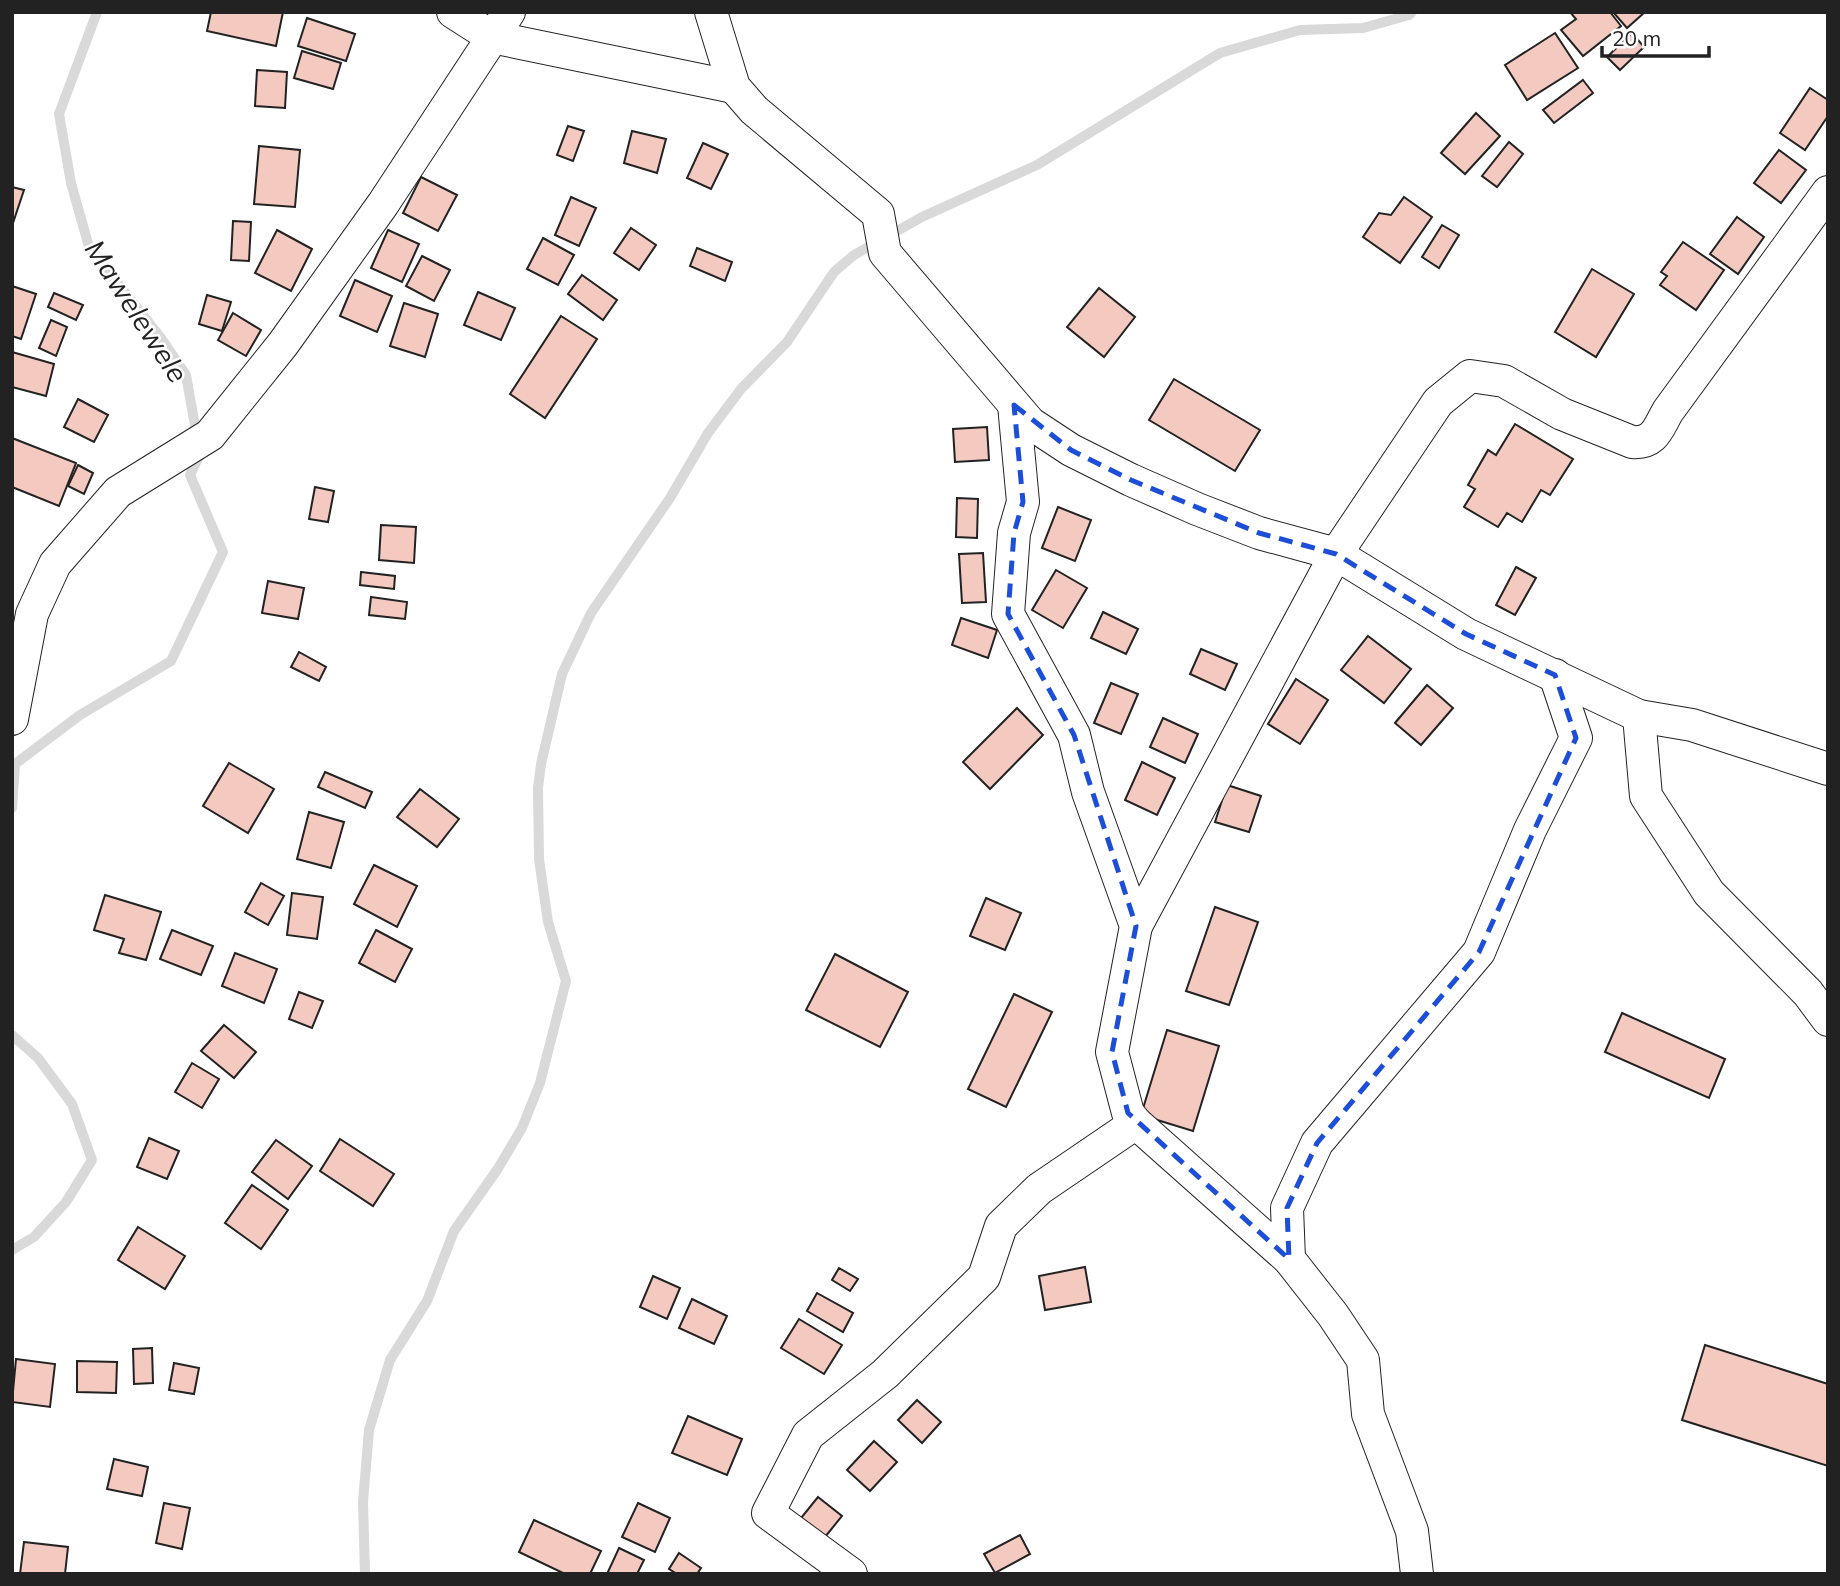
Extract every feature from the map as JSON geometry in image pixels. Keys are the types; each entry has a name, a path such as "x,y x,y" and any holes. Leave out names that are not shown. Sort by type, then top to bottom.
{"street":[{"path":"453,12 734,87"},
{"path":"711,12 734,87 754,110 878,214 885,253 1030,423 1071,450 1131,481 1259,533 1336,554 1466,634 1639,716 1692,725 1828,769"},
{"path":"12,719 22,612 55,564 118,492 210,435 284,344 383,204 500,25"},
{"path":"1417,1574 1412,1531 1368,1414 1363,1360 1333,1315 1289,1259 1136,1124 1128,1113 1112,1052 1136,926 1336,554 1438,402 1470,376 1504,382 1562,414 1632,442 1642,443 1652,438 1668,411 1828,192"},
{"path":"1014,405 1023,502 1014,533 1009,614 1074,736 1088,792 1136,926"},
{"path":"1289,1259 1287,1208 1317,1143 1479,951 1530,830 1576,738 1555,676"},
{"path":"1639,716 1646,796 1709,893 1808,993 1828,1020"},
{"path":"851,1574 768,1513 808,1435 885,1374 984,1277 1001,1226 1039,1189 1136,1124"}],"highlighted area":[{"path":"1014,405 1071,450 1131,480 1259,533 1336,554 1466,634 1555,675 1576,738 1479,952 1317,1143 1287,1208 1289,1259 1128,1113 1112,1052 1136,926 1074,735 1008,614 1014,533 1023,502"}],"building":[{"path":"211,12 283,12 276,46 207,31"},
{"path":"1570,12 1610,12 1621,26 1583,56 1561,30 1576,19"},
{"path":"1613,12 1645,12 1627,28"},
{"path":"307,18 355,34 346,61 298,46"},
{"path":"1555,33 1578,68 1527,100 1505,65"},
{"path":"1632,33 1644,47 1620,70 1607,57"},
{"path":"302,51 341,63 333,89 294,78"},
{"path":"257,70 287,72 285,108 255,106"},
{"path":"1583,80 1593,93 1554,123 1543,110"},
{"path":"1810,88 1828,100 1828,116 1805,150 1780,133"},
{"path":"1476,113 1500,136 1465,174 1441,153"},
{"path":"568,126 584,131 573,161 557,155"},
{"path":"632,131 666,139 657,173 624,163"},
{"path":"1509,142 1523,154 1497,187 1482,176"},
{"path":"703,143 728,154 711,189 687,178"},
{"path":"259,146 300,150 295,207 254,204"},
{"path":"1779,150 1806,170 1781,203 1754,183"},
{"path":"421,177 457,195 438,231 403,213"},
{"path":"12,187 24,190 12,226"},
{"path":"571,197 596,208 579,246 555,235"},
{"path":"1404,197 1432,217 1400,263 1363,237 1379,213 1391,215"},
{"path":"1737,217 1764,237 1738,274 1710,254"},
{"path":"233,221 251,222 249,261 231,260"},
{"path":"1442,225 1459,235 1439,268 1422,257"},
{"path":"631,228 656,245 639,270 614,253"},
{"path":"277,230 312,249 291,291 255,273"},
{"path":"388,230 419,244 402,282 371,268"},
{"path":"543,238 574,255 558,285 527,269"},
{"path":"1683,242 1724,270 1696,310 1660,285 1667,276 1661,272"},
{"path":"697,248 732,262 725,281 690,266"},
{"path":"422,256 450,270 434,301 406,286"},
{"path":"1592,269 1634,294 1596,357 1555,332"},
{"path":"582,275 617,300 603,320 568,294"},
{"path":"355,280 392,296 377,332 340,316"},
{"path":"12,286 36,294 21,339 12,336"},
{"path":"1099,288 1135,317 1104,357 1067,327"},
{"path":"478,292 515,308 501,340 464,325"},
{"path":"54,293 83,305 76,320 48,307"},
{"path":"207,295 231,302 222,331 199,324"},
{"path":"404,303 438,314 425,357 390,346"},
{"path":"233,313 261,330 246,356 218,340"},
{"path":"561,316 597,339 545,418 510,394"},
{"path":"51,320 67,327 56,356 39,348"},
{"path":"12,352 54,364 46,396 12,387"},
{"path":"1174,379 1260,430 1235,471 1149,420"},
{"path":"78,399 108,415 94,442 64,427"},
{"path":"1515,424 1573,459 1550,495 1541,490 1522,522 1507,513 1498,527 1464,507 1475,489 1468,485 1488,450 1496,455"},
{"path":"987,427 989,460 955,462 953,429"},
{"path":"12,438 76,463 59,506 12,487"},
{"path":"78,465 93,473 84,494 68,486"},
{"path":"315,487 334,491 328,522 309,519"},
{"path":"957,498 978,499 977,538 956,537"},
{"path":"1058,507 1091,520 1075,561 1042,548"},
{"path":"381,525 416,527 414,563 379,560"},
{"path":"983,553 986,602 962,603 959,554"},
{"path":"1516,567 1536,578 1515,615 1496,605"},
{"path":"1056,570 1087,588 1063,628 1032,610"},
{"path":"361,572 395,576 394,589 360,585"},
{"path":"268,581 304,588 298,619 262,613"},
{"path":"371,597 407,602 405,619 369,615"},
{"path":"1103,612 1138,629 1126,654 1091,638"},
{"path":"961,618 997,630 988,658 952,645"},
{"path":"1368,636 1411,669 1384,703 1341,670"},
{"path":"1201,649 1237,664 1225,690 1190,674"},
{"path":"299,652 326,667 319,681 291,667"},
{"path":"1296,679 1328,700 1300,744 1268,724"},
{"path":"1111,683 1138,694 1121,734 1094,723"},
{"path":"1427,685 1453,708 1421,745 1395,723"},
{"path":"1017,708 1043,735 990,789 963,762"},
{"path":"1163,718 1198,734 1185,763 1150,747"},
{"path":"1142,762 1175,778 1157,815 1125,800"},
{"path":"229,763 274,789 248,833 203,806"},
{"path":"325,772 372,792 365,808 318,787"},
{"path":"1227,785 1261,796 1249,832 1215,822"},
{"path":"420,789 459,819 437,847 397,817"},
{"path":"309,812 344,822 331,868 297,859"},
{"path":"374,865 417,886 397,927 354,904"},
{"path":"261,883 284,896 268,925 245,912"},
{"path":"292,893 323,897 317,939 287,935"},
{"path":"105,895 161,912 146,960 119,953 124,939 94,930"},
{"path":"986,898 1021,913 1005,950 970,936"},
{"path":"1215,907 1258,922 1229,1005 1186,991"},
{"path":"172,930 213,946 201,975 160,959"},
{"path":"376,930 412,949 395,982 359,963"},
{"path":"235,953 277,969 264,1003 222,986"},
{"path":"835,954 908,992 880,1047 806,1010"},
{"path":"299,992 323,1001 312,1028 289,1019"},
{"path":"1014,994 1052,1012 1006,1107 968,1089"},
{"path":"1622,1013 1725,1059 1709,1098 1605,1052"},
{"path":"224,1025 256,1052 234,1078 201,1051"},
{"path":"1167,1030 1219,1046 1193,1131 1141,1115"},
{"path":"192,1063 219,1079 202,1108 175,1092"},
{"path":"149,1138 179,1151 167,1179 137,1167"},
{"path":"340,1139 394,1174 373,1206 320,1171"},
{"path":"276,1140 312,1166 288,1199 252,1172"},
{"path":"252,1185 288,1210 261,1249 225,1223"},
{"path":"138,1227 185,1256 165,1289 118,1260"},
{"path":"1085,1267 1091,1302 1045,1310 1039,1276"},
{"path":"839,1268 858,1279 850,1291 832,1280"},
{"path":"653,1276 680,1288 667,1319 640,1307"},
{"path":"817,1293 853,1313 843,1332 807,1311"},
{"path":"692,1299 727,1316 714,1344 679,1328"},
{"path":"799,1319 842,1345 824,1374 781,1348"},
{"path":"1705,1345 1828,1384 1828,1466 1682,1420"},
{"path":"152,1348 153,1383 134,1384 133,1349"},
{"path":"16,1359 55,1364 50,1407 12,1402"},
{"path":"77,1361 117,1362 116,1393 77,1392"},
{"path":"174,1363 199,1368 194,1394 169,1390"},
{"path":"917,1400 941,1422 922,1443 898,1420"},
{"path":"688,1416 742,1439 727,1475 672,1453"},
{"path":"874,1441 897,1462 870,1491 847,1470"},
{"path":"114,1459 148,1467 142,1496 107,1489"},
{"path":"818,1497 842,1516 825,1537 801,1518"},
{"path":"164,1503 190,1508 182,1549 156,1543"},
{"path":"638,1503 670,1518 655,1552 622,1537"},
{"path":"534,1520 601,1551 590,1574 565,1574 519,1552"},
{"path":"1020,1535 1030,1554 995,1573 984,1554"},
{"path":"24,1542 68,1547 65,1574 20,1574"},
{"path":"619,1548 644,1560 637,1574 607,1574"},
{"path":"679,1553 701,1568 697,1574 677,1574 669,1569"}],"waterway":[{"name":"Mawelewele","path":"12,808 15,764 80,715 171,661 223,552 190,475 200,454 186,375 161,338 89,247 71,183 59,114 97,12"},
{"path":"365,1574 363,1502 369,1430 390,1360 427,1301 454,1231 497,1170 522,1128 540,1083 566,981 548,922 539,859 538,788 562,674 591,613 670,498 708,433 741,389 787,342 834,272 854,255 922,217 1037,165 1220,53 1300,30 1363,28 1412,12"},
{"name":"Mawelewele","path":"12,1035 38,1058 72,1104 92,1160 66,1202 34,1237 12,1250"}]}
